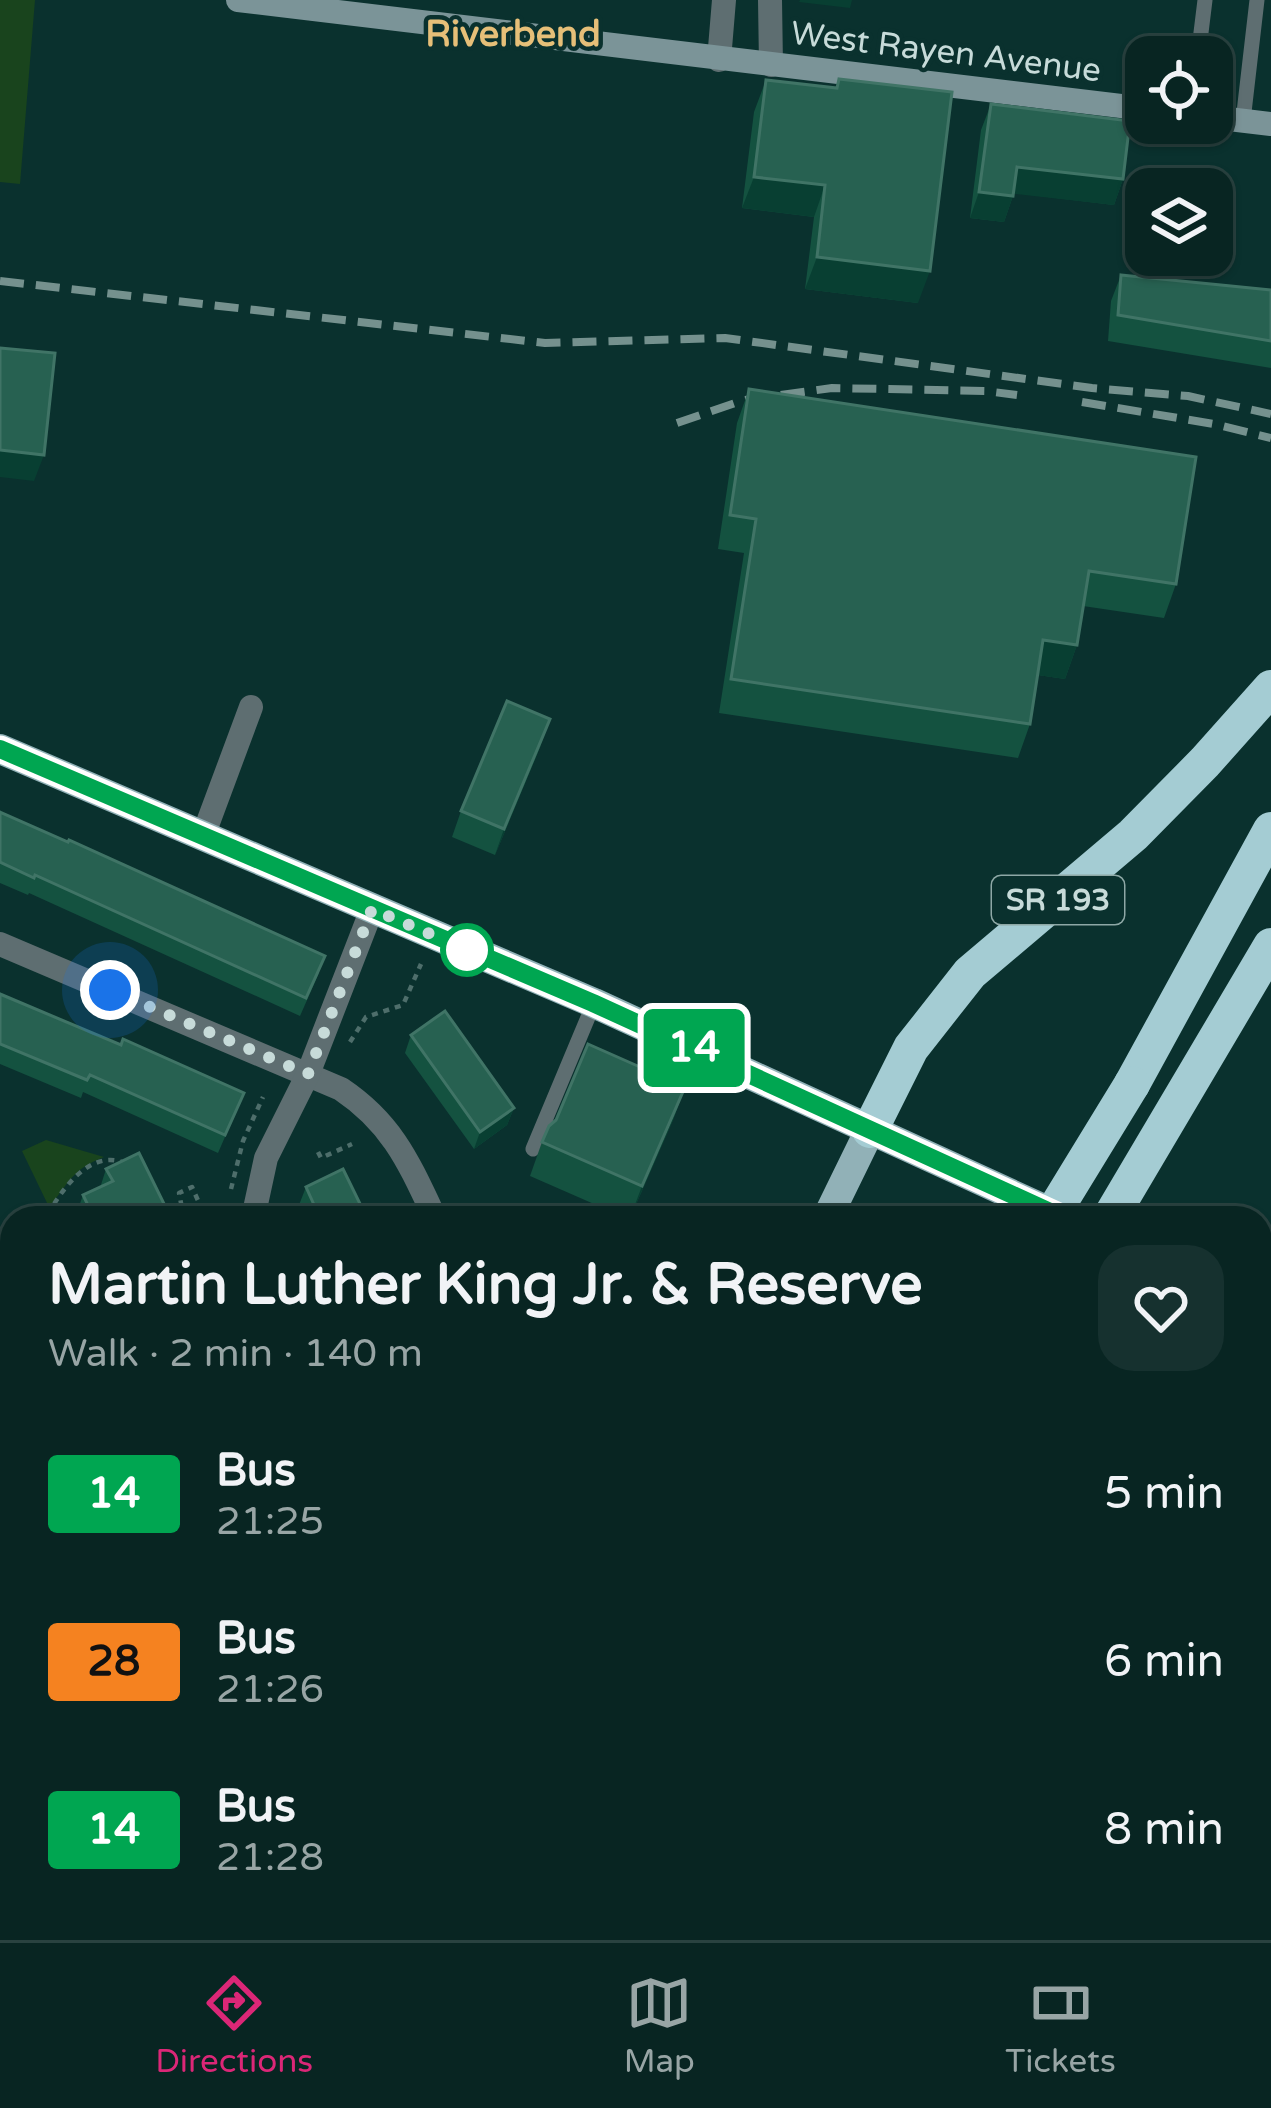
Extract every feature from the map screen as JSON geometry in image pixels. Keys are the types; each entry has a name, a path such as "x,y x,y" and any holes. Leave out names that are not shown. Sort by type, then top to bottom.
{"highway":[{"name":"SR 193","path":"870,1130 911,1048 970,973 1133,835 1271,688"},
{"path":"1057,1206 1132,1084 1271,830"},
{"path":"1117,1206 1271,946"}],"main road":[{"path":"0,749 593,1003 1037,1206"},
{"path":"833,1206 870,1130"}],"street":[{"name":"West Rayen Avenue","path":"238,0 416,11 719,60 1125,106"},
{"path":"719,60 724,0"},
{"path":"770,0 771,64"},
{"path":"1233,120 1271,124"},
{"path":"203,836 251,707"},
{"path":"256,1206 266,1159 308,1074 372,909"},
{"path":"0,944 341,1089 365,1105 389,1131 429,1206"}],"lane":[{"path":"1201,36 1205,0"},
{"path":"1243,121 1256,0"},
{"path":"533,1150 593,1003"}],"path":[{"path":"346,1052 366,1017 403,1005 421,964"},
{"path":"318,1152 321,1158 352,1144"},
{"path":"53,1206 83,1170 114,1158 127,1163"},
{"path":"182,1206 179,1193 192,1187 200,1206"}],"green space":[{"path":"0,0 35,0 20,184 0,182"},
{"path":"46,1140 104,1157 78,1172 49,1206 22,1151"}],"building":[{"path":"839,79 952,92 930,271 817,257 825,185 754,177 766,80 837,88"},
{"path":"991,104 1125,120 1123,179 1017,167 1013,196 979,192"},
{"path":"1121,275 1271,290 1271,341 1118,315"},
{"path":"0,348 55,353 44,455 0,450"},
{"path":"749,389 1196,457 1176,584 1089,571 1077,645 1043,640 1030,724 731,679 756,519 730,515"},
{"path":"507,701 550,719 504,829 461,811"},
{"path":"0,812 325,956 306,998 0,862"},
{"path":"0,994 121,1045 123,1039 244,1093 225,1135 90,1075 87,1080 0,1044"},
{"path":"445,1011 514,1108 480,1132 411,1035"},
{"path":"588,1044 685,1087 642,1186 542,1142"},
{"path":"139,1153 165,1206 88,1206 83,1195 113,1181 106,1169"},
{"path":"343,1169 361,1206 315,1206 306,1187"}],"railway":[{"path":"0,281 545,343 725,338 1092,388 1188,396 1271,414"},
{"path":"677,423 744,400 832,388 1017,395"},
{"path":"1082,402 1271,438"}],"bus line":[{"name":"14","path":"0,749 593,1003 1037,1206"}],"district":[{"name":"Riverbend","path":"513,34"}],"route":[{"path":"110,990 308,1074 372,909 484,957 467,950"}]}
